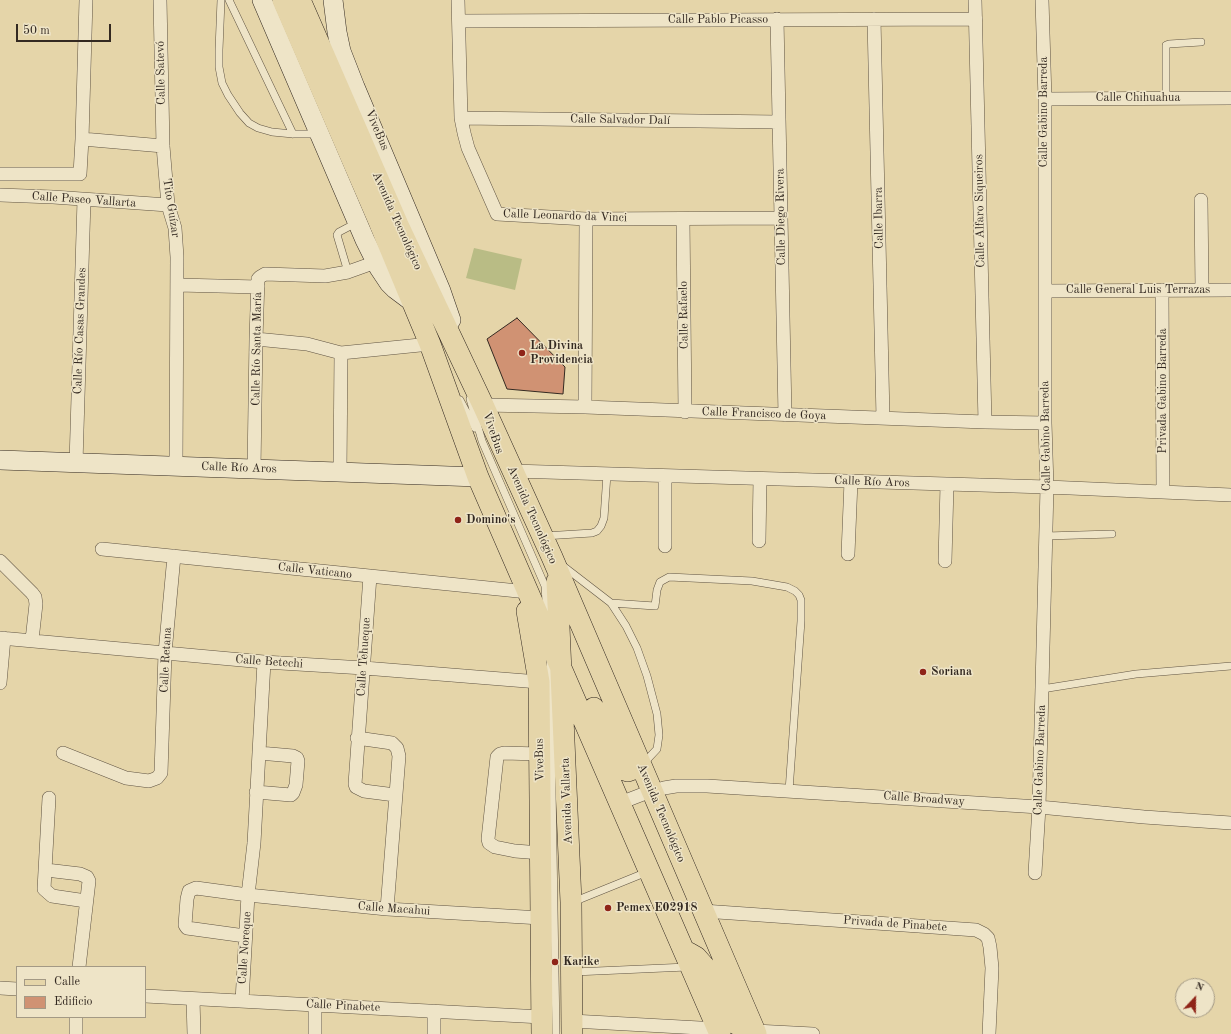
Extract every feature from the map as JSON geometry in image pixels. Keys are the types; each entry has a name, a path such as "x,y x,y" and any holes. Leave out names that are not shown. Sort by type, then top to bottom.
{"main road":[{"name":"Avenida Tecnológico","path":"300,0 388,222 409,299 430,344 478,477 688,959 724,1032"},
{"name":"Avenida Tecnológico","path":"273,2 388,222 455,345 554,562 640,766 756,1032"},
{"name":"Avenida Vallarta","path":"554,562 565,676 571,902 572,1028"},
{"path":"528,592 527,611 539,682 542,1026"},
{"path":"565,676 590,699 622,769 628,771 640,766"},
{"path":"688,959 696,957 711,974 736,1024 756,1032"}],"street":[{"path":"86,0 82,140 163,146"},
{"name":"Calle Satevó","path":"160,0 163,146"},
{"name":"Calle Leonardo da Vinci","path":"458,0 462,118 468,148 497,214 586,219 781,218"},
{"name":"Calle Alfaro Siqueiros","path":"975,0 985,422"},
{"name":"Calle Gabino Barreda","path":"1035,873 1039,806 1047,487 1045,423 1045,99 1042,0"},
{"path":"273,2 320,134 365,240 378,254 389,283 409,299"},
{"path":"330,7 341,52 441,291 451,321 455,345"},
{"name":"Calle Pablo Picasso","path":"459,21 976,18"},
{"name":"Calle Diego Rivera","path":"777,19 785,415"},
{"name":"Calle Ibarra","path":"874,19 883,418"},
{"name":"Calle Chihuahua","path":"1045,99 1231,98"},
{"name":"Calle Salvador Dalí","path":"462,118 778,122"},
{"name":"Calle Paseo Vallarta","path":"0,174 80,174 82,140"},
{"name":"Tito Guízar","path":"163,146 168,205 175,228 178,285 176,466"},
{"name":"Calle Paseo Vallarta","path":"0,195 168,205"},
{"name":"Calle Río Casas Grandes","path":"76,462 84,200"},
{"path":"1201,200 1202,290"},
{"path":"585,407 586,219"},
{"name":"Calle Rafaelo","path":"683,219 685,412"},
{"name":"Calle Río Santa María","path":"254,469 256,339 258,287 260,277 265,274 314,276 348,272 378,254"},
{"path":"178,285 258,287"},
{"name":"Privada Gabino Barreda","path":"1162,290 1163,492"},
{"name":"Calle General Luis Terrazas","path":"1045,291 1231,290"},
{"path":"256,339 307,344 341,353 430,344"},
{"path":"340,472 341,353"},
{"name":"Calle Francisco de Goya","path":"483,405 585,407 685,412 1045,423"},
{"name":"Calle Río Aros","path":"0,460 478,477"},
{"name":"Calle Río Aros","path":"512,471 1231,494"},
{"path":"665,476 665,546"},
{"path":"759,541 760,479"},
{"path":"848,554 851,482"},
{"path":"945,561 947,485"},
{"name":"Calle Vaticano","path":"102,549 528,592"},
{"name":"Calle Retana","path":"63,754 126,778 149,781 157,778 161,773 163,764 165,653 174,556"},
{"path":"0,561 35,597 36,604 32,640"},
{"name":"Calle Tehueque","path":"370,576 364,668 357,738 355,784 356,787 364,791 395,795"},
{"path":"0,683 2,638"},
{"name":"Calle Betechi","path":"2,638 264,662 364,668 539,682"},
{"name":"Calle Noreque","path":"242,1001 248,894 254,843 264,662"},
{"path":"357,738 387,741 395,745 399,756 387,909"},
{"path":"256,792 291,796 296,785 298,761 297,758 293,756 259,752"},
{"path":"540,754 504,752 496,757 488,839 489,843 495,847 515,851 541,853"},
{"name":"Calle Broadway","path":"620,804 651,791 676,786 707,786 1039,806 1144,817 1231,823"},
{"path":"49,798 44,889 49,895 52,896 86,901"},
{"path":"46,870 80,874 87,877 89,881 79,966"},
{"name":"Calle Noreque","path":"245,936 192,930 187,928 185,925 186,899 189,891 196,888 248,894"},
{"name":"Calle Macahui","path":"248,894 387,909 541,918"},
{"name":"Privada de Pinabete","path":"703,911 976,930 988,938 990,947 992,968 989,1034"},
{"path":"0,988 16,989"},
{"name":"Calle Pinabete","path":"146,996 434,1011 542,1026"},
{"path":"193,999 194,1034"},
{"path":"315,1004 315,1034"},
{"path":"434,1011 434,1034"},
{"path":"76,1018 76,1034"},
{"path":"572,1028 724,1032"},
{"path":"756,1032 813,1034"}],"lane":[{"path":"221,0 219,67 222,83 240,113 258,128 272,132 320,134"},
{"path":"229,0 293,134"},
{"path":"269,0 273,2"},
{"path":"327,0 330,7"},
{"path":"1166,98 1166,45 1201,42"},
{"name":"ViveBus","path":"333,47 355,106 455,345 482,441 545,586 549,641 556,1034"},
{"path":"348,272 337,235 339,232 358,222"},
{"path":"430,344 482,441"},
{"path":"542,536 592,533 597,531 604,518 608,474"},
{"path":"1046,536 1112,534"},
{"path":"554,562 611,603 626,626 637,648 658,714 659,735 657,749 640,766"},
{"path":"611,603 655,606 657,590 660,582 669,577 764,583 787,587 799,595 801,600 801,621 789,791"},
{"path":"1042,689 1136,674 1231,666"},
{"path":"571,902 649,871"},
{"path":"572,972 688,959"}],"green space":[{"path":"474,248 522,259 515,290 466,278"}],"building":[{"name":"La Divina Providencia","path":"517,318 565,367 563,394 507,389 487,339"}],"place":[{"name":"La Divina Providencia","path":"522,353"},
{"name":"Domino's","path":"458,520"},
{"name":"Soriana","path":"923,672"},
{"name":"Pemex E02918","path":"608,908"},
{"name":"Karike","path":"555,962"}]}
